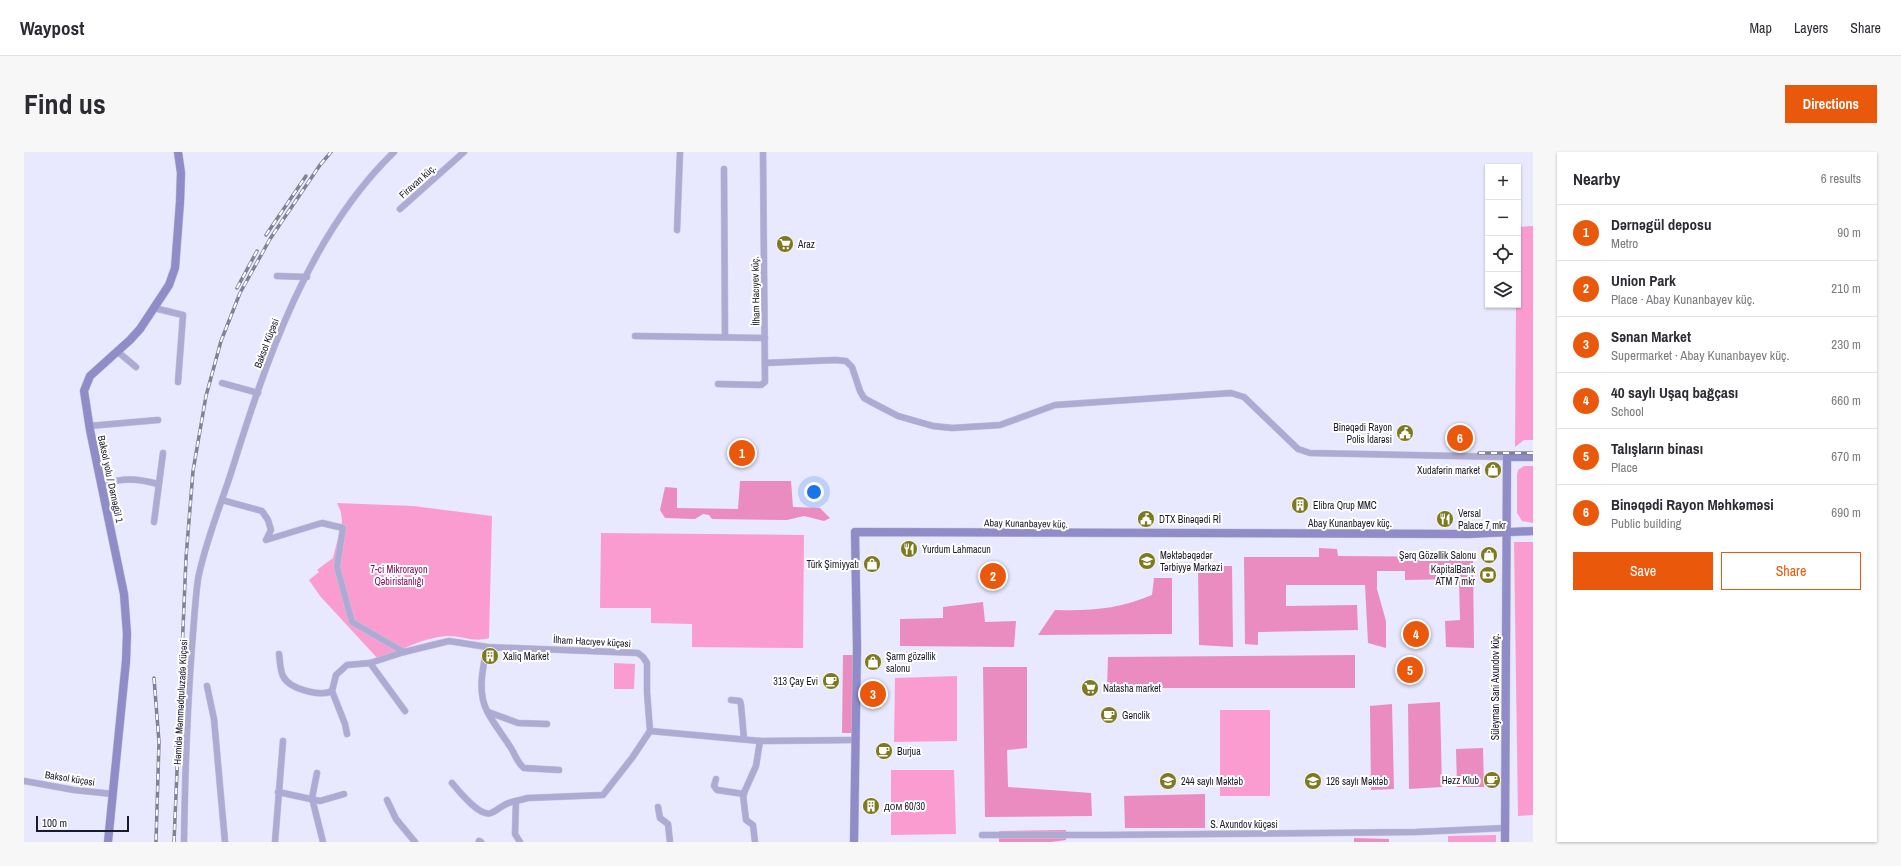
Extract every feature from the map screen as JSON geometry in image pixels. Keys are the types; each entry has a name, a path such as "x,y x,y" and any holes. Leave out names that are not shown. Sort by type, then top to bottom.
{"street":[{"name":"Baksol yolu / Dərnəgül 1","path":"108,842 126,661 127,628 124,594 89,426 84,391 87,380 118,352 140,329 169,285 175,268 181,185 178,152"},
{"name":"Baksol Küçəsi","path":"202,565 248,417 288,316 306,277 330,233 359,190 394,152"},
{"name":"Firavan küç.","path":"400,209 464,152"},
{"path":"677,230 680,152"},
{"name":"İlham Hacıyev küç.","path":"718,384 761,385 765,382 763,152"},
{"path":"724,169 725,337"},
{"path":"277,276 306,277"},
{"path":"154,308 183,315 178,382"},
{"path":"635,336 765,338"},
{"path":"118,352 136,367"},
{"path":"765,362 846,361 854,370 860,391 864,398 898,416 933,426 952,428 1000,425 1055,406 1231,393 1244,397 1298,449 1310,453 1533,457"},
{"path":"222,384 258,393"},
{"path":"89,426 158,420"},
{"path":"154,522 163,453"},
{"name":"Süleyman Sani Axundov küç.","path":"1505,842 1507,457"},
{"path":"102,484 129,478 158,484"},
{"path":"222,500 262,511 268,520 271,530 266,540 307,526 322,523 343,528 337,567 348,612 352,622 404,652"},
{"path":"1506,532 1533,531"},
{"name":"Abay Kunanbayev küç.","path":"854,842 857,647 855,532 1097,534 1506,532"},
{"name":"Həmidə Məmmədquluzadə Küçəsi","path":"184,842 188,707 194,609 202,565"},
{"name":"İlham Hacıyev küçəsi","path":"332,691 336,675 348,665 370,663 404,652 449,641 487,647 638,653 647,663 647,692 650,731"},
{"path":"487,647 482,677 484,701 487,711 514,752 520,766 524,768 560,770"},
{"path":"279,654 283,677 286,681 315,694 332,691 346,724 347,734"},
{"path":"370,663 405,711"},
{"path":"207,686 214,719 225,842"},
{"path":"731,700 740,701 744,739"},
{"path":"487,711 501,718 518,723 547,724"},
{"path":"452,783 473,806 482,813 490,813 506,802 528,798 603,795 632,758 650,731 760,741 855,740"},
{"path":"275,842 283,741"},
{"path":"755,842 754,825 746,820 744,794 756,766 760,741"},
{"path":"317,773 312,798 323,842"},
{"path":"716,779 714,786 717,790 744,794"},
{"name":"Baksol küçəsi","path":"24,780 74,790 112,794"},
{"path":"278,792 312,798 320,801 344,794"},
{"path":"387,800 396,819 415,842"},
{"path":"516,801 515,834 520,842"},
{"path":"658,808 660,818 668,824 670,842"},
{"name":"S. Axundov küçəsi","path":"982,835 1416,832 1505,828"},
{"path":"1221,834 1221,842"}],"green space":[{"path":"1533,226 1533,440 1524,440 1515,447 1516,308 1521,308 1521,227"},
{"path":"1524,466 1533,466 1533,523 1522,521 1517,513 1517,475 1518,470"},
{"name":"7-ci Mikrorayon Qəbiristanlığı","path":"337,503 413,506 492,516 489,638 478,640 452,636 437,637 412,645 379,660 320,596 309,580 319,572 317,570 333,558 342,522 341,512"},
{"path":"601,533 804,535 803,648 692,647 692,624 651,623 651,608 600,608"},
{"path":"1514,542 1533,542 1533,815 1518,816"},
{"path":"614,663 635,664 634,689 614,689"},
{"path":"957,676 957,741 894,742 895,678"},
{"path":"1220,710 1270,710 1270,796 1220,796"},
{"path":"891,770 954,770 956,834 891,835"},
{"path":"1496,835 1496,842 1448,842 1448,836"}],"shaded area":[{"path":"740,481 791,481 793,507 820,508 830,518 824,521 804,516 787,520 712,519 709,515 703,514 695,519 665,518 660,510 665,487 677,488 677,508 738,509"},
{"path":"1319,548 1337,549 1338,556 1473,557 1474,648 1446,647 1445,621 1460,620 1459,579 1405,580 1405,571 1377,571 1377,589 1386,621 1386,648 1368,643 1365,585 1286,585 1286,606 1357,605 1358,630 1258,632 1258,645 1245,644 1244,557 1319,557"},
{"path":"1198,566 1232,566 1233,647 1199,645"},
{"path":"1154,578 1172,578 1172,634 1038,635 1055,610 1105,608 1140,600 1152,595"},
{"path":"983,602 985,622 1016,621 1014,647 900,646 900,619 943,618 943,607"},
{"path":"843,655 855,655 854,733 842,733"},
{"path":"1355,655 1355,688 1107,688 1108,657"},
{"path":"983,667 1027,667 1027,748 1007,750 1008,787 1091,793 1092,816 985,817"},
{"path":"1440,702 1442,787 1409,789 1408,704"},
{"path":"1392,704 1394,789 1371,790 1370,706"},
{"path":"1483,748 1484,787 1457,787 1456,749"},
{"path":"1205,794 1205,828 1125,828 1124,796"},
{"path":"1066,830 1066,840 1051,842 999,842 999,831"},
{"path":"1354,838 1389,839 1389,842 1354,842"}],"railway":[{"path":"174,842 186,558 193,471 206,396 221,341 240,293 270,239 320,165 331,152"},
{"path":"266,235 306,176"},
{"path":"237,288 257,251"},
{"path":"1479,453 1533,453"},
{"path":"154,678 159,742 156,842"}],"place":[{"name":"Araz","path":"785,244"},
{"name":"Binəqədi Rayon Polis İdarəsi","path":"1405,433"},
{"name":"Binəqədi Rayon Məhkəməsi","path":"1460,438"},
{"name":"Dərnəgül deposu","path":"742,453"},
{"name":"Xudafərin market","path":"1493,470"},
{"name":"Elibra Qrup MMC","path":"1300,505"},
{"name":"DTX Binəqədi Rİ","path":"1146,519"},
{"name":"Versal Palace 7 mkr","path":"1445,519"},
{"name":"Yurdum Lahmacun","path":"909,549"},
{"name":"Şərq Gözəllik Salonu","path":"1489,555"},
{"name":"Məktəbəqədər Tərbiyyə Mərkəzi","path":"1147,561"},
{"name":"Türk Şirniyyatı","path":"872,564"},
{"name":"KapitalBank ATM 7 mkr","path":"1488,575"},
{"name":"Union Park","path":"993,576"},
{"name":"40 saylı Uşaq bağçası","path":"1416,634"},
{"name":"Xaliq Market","path":"490,656"},
{"name":"Şarm gözəllik salonu","path":"873,662"},
{"name":"Talışların binası","path":"1410,670"},
{"name":"313 Çay Evi","path":"831,681"},
{"name":"Natasha market","path":"1090,688"},
{"name":"Sənan Market","path":"873,694"},
{"name":"Gənclik","path":"1109,715"},
{"name":"Burjua","path":"884,751"},
{"name":"Həzz Klub","path":"1492,780"},
{"name":"244 saylı Məktəb","path":"1168,781"},
{"name":"126 saylı Məktəb","path":"1313,781"},
{"name":"дом 60/30","path":"871,806"}]}
